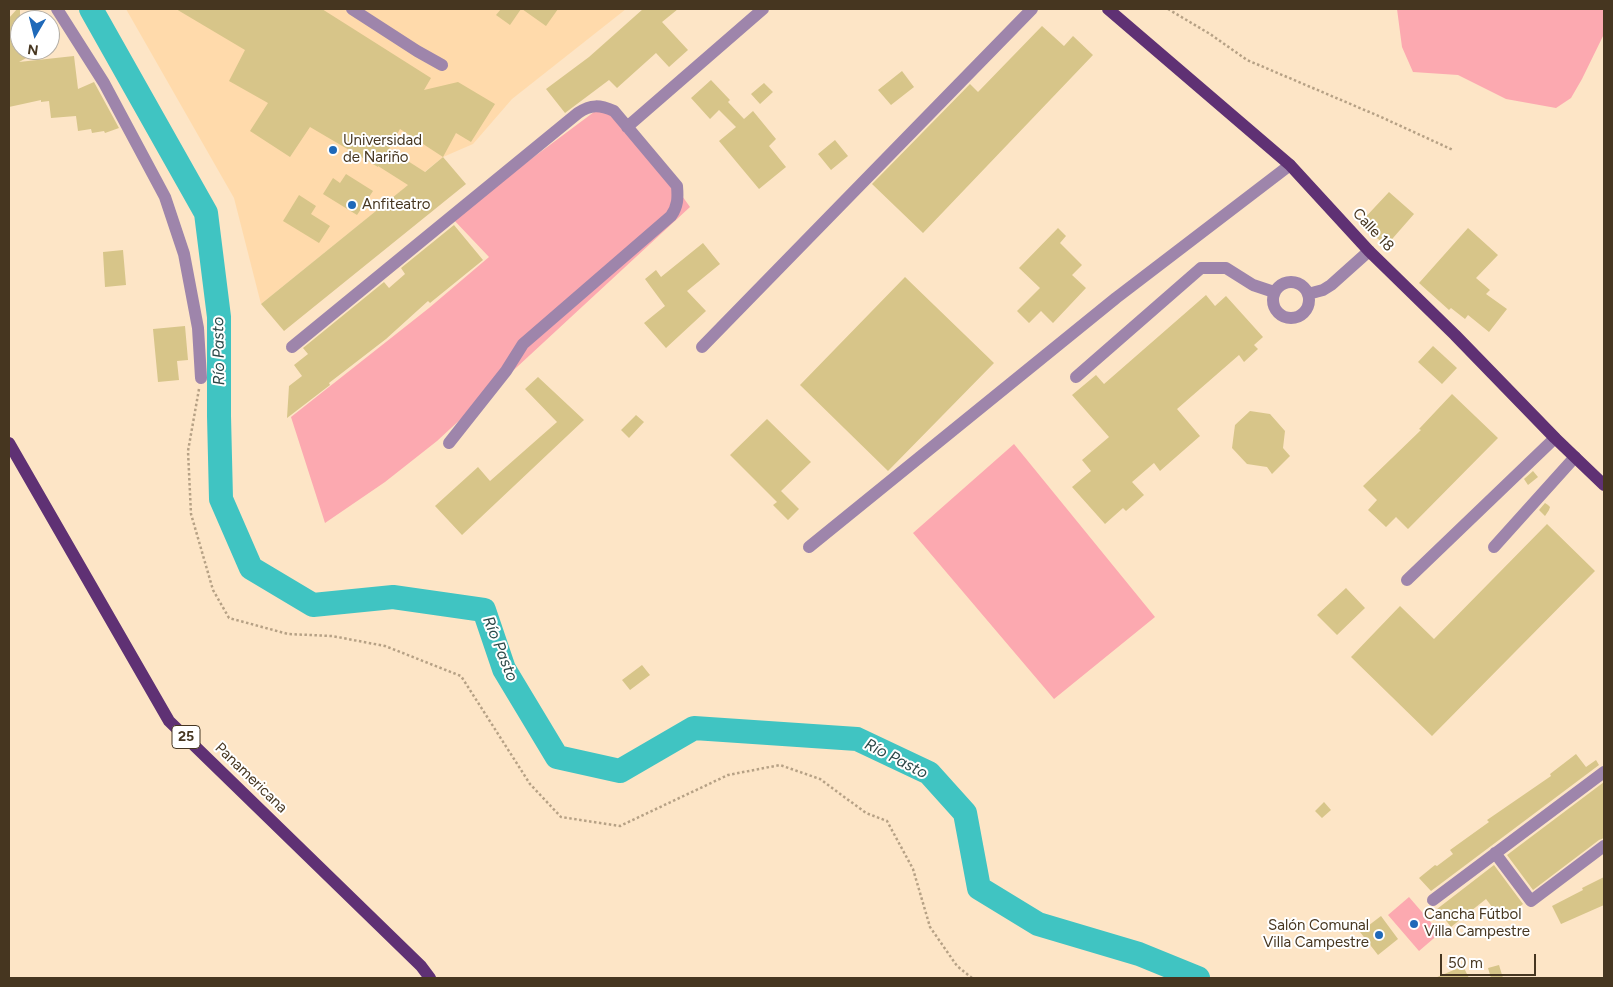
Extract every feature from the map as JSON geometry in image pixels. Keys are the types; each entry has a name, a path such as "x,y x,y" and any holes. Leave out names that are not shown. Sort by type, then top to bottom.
{"main road":[{"name":"Calle 18","path":"1108,9 1290,165 1369,251 1604,485"},
{"name":"Panamericana","path":"9,443 169,721 421,966 430,978"}],"street":[{"path":"57,9 104,83 165,197 184,254 198,328 201,378"},
{"path":"352,9 417,52 442,65"},
{"path":"627,127 762,9"},
{"path":"702,347 1032,9"},
{"path":"292,347 584,108 592,106 614,111 677,186 678,202 675,209 671,216 523,344 506,371 449,443"},
{"path":"809,547 1116,298 1290,165"},
{"path":"1308,294 1323,290 1331,285 1369,251"},
{"path":"1076,377 1201,268 1226,268 1253,285 1274,292"},
{"path":"1285,282 1299,283 1308,294 1307,308 1297,318 1282,316 1273,306 1274,292 1285,282"},
{"path":"1407,580 1555,438"},
{"path":"1494,547 1575,457"},
{"path":"1433,900 1604,772"},
{"path":"1495,853 1531,901 1604,846"}],"path":[{"path":"1168,9 1210,34 1247,60 1382,117 1452,150"},
{"path":"201,378 188,451 191,514 213,590 229,618 288,634 332,636 385,646 461,676 530,784 560,817 620,826 728,775 780,765 820,779 866,813 887,821 913,870 930,927 957,966 972,978"}],"shaded area":[{"name":"Universidad de Nariño","path":"126,9 626,9 512,99 473,144 443,157 261,304 234,198"},
{"path":"1397,9 1604,9 1604,34 1571,98 1556,108 1506,99 1458,75 1413,72 1402,47"},
{"path":"598,109 630,123 690,207 437,441 385,482 325,523 291,417 429,308 489,257 452,218"},
{"path":"1014,444 1155,617 1054,699 913,533"},
{"name":"Cancha Fútbol Villa Campestre","path":"1409,897 1440,933 1419,951 1388,915"}],"building":[{"path":"176,9 322,9 431,78 424,90 458,82 495,104 471,142 456,133 443,157 466,184 284,331 261,304 408,185 310,127 290,157 250,131 268,103 229,81 245,50","holes":["400,129 443,157 425,172 389,149"]},
{"path":"501,9 521,9 510,25 496,15"},
{"path":"522,9 558,9 546,26"},
{"path":"643,9 678,9 662,22 688,50 669,67 656,53 617,88 609,80 565,113 546,89 589,57"},
{"path":"10,17 10,60 23,60 19,62 60,60 60,58 74,56 78,89 94,82 119,128 105,133 104,131 92,133 91,129 78,131 76,116 51,118 49,101 41,102 41,100 9,107"},
{"path":"1042,26 1064,46 1073,36 1093,55 923,233 872,184 970,84 978,92"},
{"path":"902,71 914,87 891,105 878,90"},
{"path":"711,80 730,100 728,102 744,119 753,111 776,139 769,146 786,167 759,189 719,141 736,127 719,110 710,119 691,98"},
{"path":"764,83 773,92 760,104 751,94"},
{"path":"835,140 848,156 831,170 818,154"},
{"name":"Anfiteatro","path":"346,174 373,191 357,215 323,194 333,178 340,183"},
{"path":"1389,192 1414,214 1386,246 1360,223"},
{"path":"299,195 316,206 311,214 330,226 319,243 283,221"},
{"path":"454,225 483,260 430,303 428,301 386,339 287,418 289,386 302,376 294,365 308,354 303,348 384,282 389,288 405,274 401,268"},
{"path":"1058,228 1066,236 1060,243 1082,265 1072,275 1086,288 1053,323 1041,311 1029,323 1017,311 1040,288 1019,268"},
{"path":"1468,228 1498,255 1476,278 1490,290 1486,294 1507,309 1489,332 1468,315 1465,319 1451,308 1449,310 1419,283"},
{"path":"703,243 720,264 687,291 706,311 666,348 644,323 665,306 645,279 656,270 661,277"},
{"path":"123,250 126,285 105,287 103,252"},
{"path":"905,277 994,363 888,471 800,385"},
{"path":"1206,295 1215,306 1226,296 1263,337 1254,345 1258,349 1244,362 1239,355 1177,409 1200,436 1160,471 1154,463 1132,482 1144,495 1126,511 1123,508 1105,524 1072,487 1091,471 1082,460 1109,437 1072,395 1096,375 1104,384"},
{"path":"185,326 188,360 177,361 179,380 158,382 153,329"},
{"path":"1433,346 1457,368 1442,384 1418,362"},
{"path":"538,377 584,420 462,535 435,506 478,467 490,481 557,422 525,389"},
{"path":"1452,394 1498,438 1408,529 1396,517 1386,527 1368,510 1377,500 1363,486 1421,430 1419,429"},
{"path":"1250,411 1270,414 1285,431 1283,448 1290,456 1272,474 1267,467 1247,464 1232,448 1235,425"},
{"path":"636,415 644,422 629,438 621,430"},
{"path":"767,419 811,462 781,491 799,509 788,520 773,505 777,502 730,455"},
{"path":"1533,471 1538,477 1528,485 1524,479"},
{"path":"1545,503 1550,507 1545,516 1539,510"},
{"path":"1547,524 1595,571 1432,736 1351,657 1400,606 1434,639"},
{"path":"1346,588 1365,608 1337,635 1317,615"},
{"path":"642,665 650,675 630,690 622,680"},
{"path":"1576,754 1586,767 1596,760 1599,765 1431,891 1419,878 1453,854 1450,850 1489,822 1487,820 1551,776 1550,774"},
{"path":"1604,782 1604,838 1533,890 1507,855"},
{"path":"1324,802 1331,810 1322,818 1315,811"},
{"path":"1494,865 1523,904 1502,920 1486,899 1451,927 1437,909"},
{"path":"1604,877 1604,905 1561,924 1552,906"},
{"name":"Salón Comunal Villa Campestre","path":"1381,916 1398,939 1378,955 1360,932"},
{"path":"1499,965 1503,978 1491,978 1488,968"},
{"path":"1463,966 1469,978 1435,978"}],"waterway":[{"name":"Río Pasto","path":"91,9 206,213 219,317 221,499 251,568 313,605 393,597 484,610 504,669 557,757 620,771 694,728 857,739 929,773 965,813 979,888 1038,924 1139,954 1198,978"}],"place":[{"name":"Universidad de Nariño","path":"333,150"},
{"name":"Anfiteatro","path":"352,205"},
{"name":"Cancha Fútbol Villa Campestre","path":"1414,924"},
{"name":"Salón Comunal Villa Campestre","path":"1379,935"}]}
